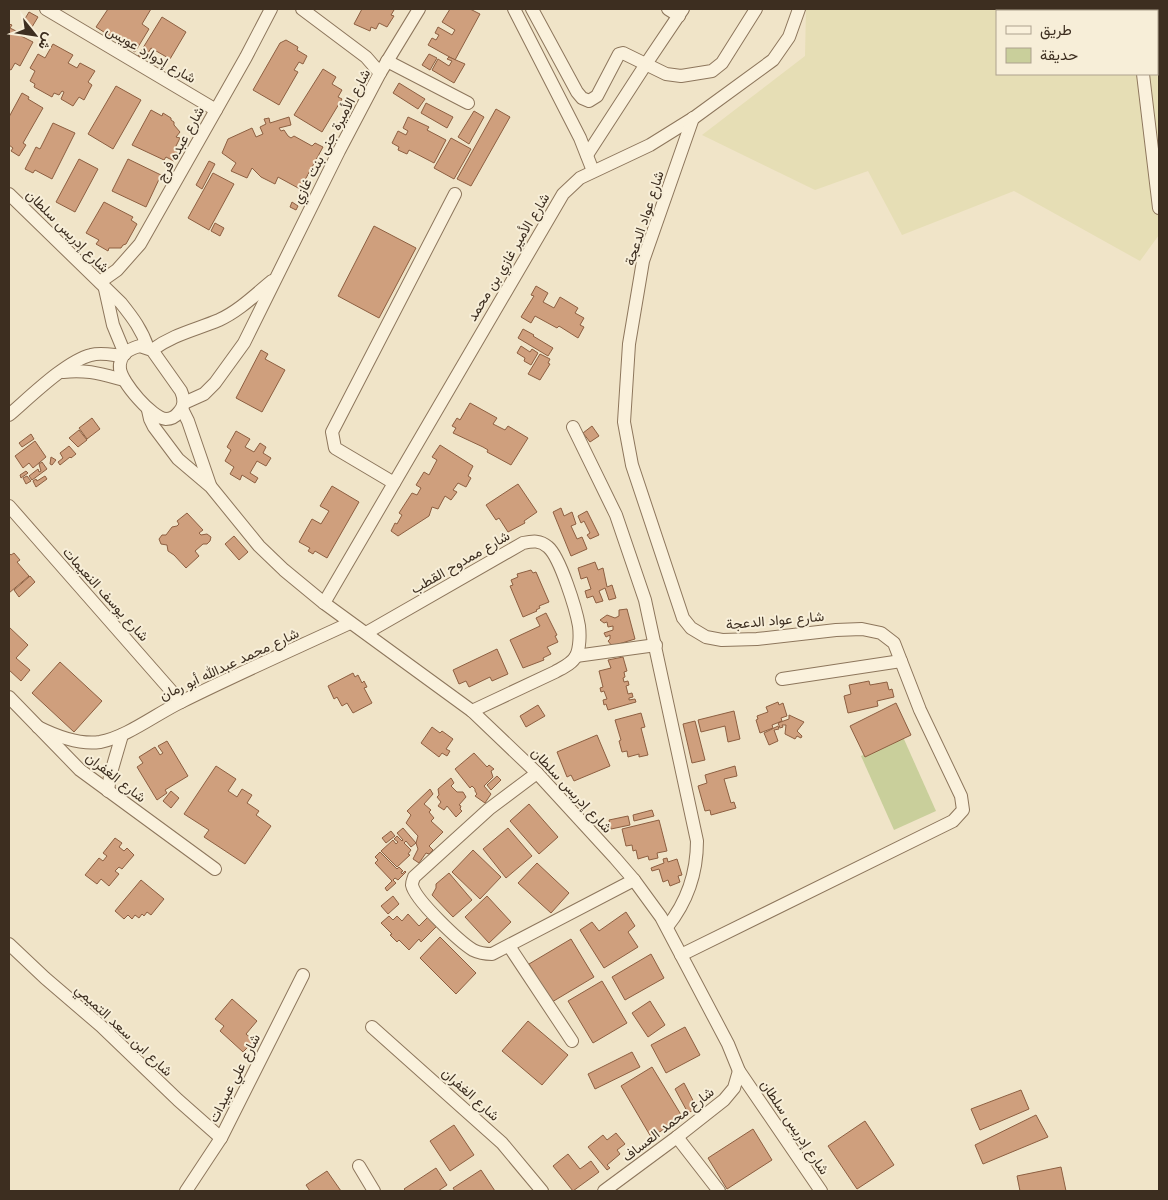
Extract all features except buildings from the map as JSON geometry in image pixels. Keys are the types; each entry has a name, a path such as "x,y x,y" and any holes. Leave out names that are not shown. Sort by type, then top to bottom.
{"street":[{"name":"شارع إدوارد عويس","path":"46,9 216,110"},
{"name":"شارع عبده فرج","path":"102,286 140,244 271,9"},
{"path":"302,9 366,57 380,73"},
{"name":"شارع الأميرة جنى بنت غازي","path":"148,410 156,416 166,419 174,417 183,406 204,394 230,364 244,343 274,279 380,73 419,9"},
{"path":"514,9 587,155 593,171"},
{"path":"532,9 577,92 582,98 589,101 592,101 597,96 619,54 623,53 666,74 681,76 712,71 722,63 756,9"},
{"name":"شارع الأمير غازي بن محمد","path":"324,603 563,194 580,178 650,145 694,118 773,60 789,37 799,9"},
{"path":"587,155 646,64 677,11"},
{"path":"387,61 468,103"},
{"path":"1143,75 1159,208"},
{"name":"شارع عواد الدعجة","path":"681,955 953,821 963,810 961,796 920,710 894,643 881,633 862,629 836,630 757,639 722,640 706,637 692,628 683,618 632,464 624,422 629,344 643,261 694,118"},
{"name":"شارع إدريس سلطان","path":"9,194 120,303 143,332 150,349 177,384 184,397 183,406 211,487"},
{"path":"394,484 335,448 332,432 455,194"},
{"name":"شارع الأميرة جنى بنت غازي","path":"124,355 136,347 150,349 183,332 219,320 231,313 274,279"},
{"name":"شارع إدريس سلطان","path":"102,286 124,355 120,369 124,380 148,410 154,427 178,459 211,487 259,546 284,570 350,623 472,711 536,773 634,880 667,927 728,1044 739,1071 821,1191"},
{"path":"9,415 80,358 100,353 124,355"},
{"path":"60,373 78,370 93,371 124,380"},
{"path":"573,427 616,515 645,600 697,841 696,860 691,884 678,911 667,927"},
{"name":"شارع يوسف النعيمات","path":"9,506 182,702"},
{"name":"شارع ممدوح القطب","path":"366,633 523,543 534,541 542,542 550,548 558,560 579,627 579,646 576,656"},
{"name":"شارع محمد عبدالله أبو رمان","path":"38,727 64,738 86,742 98,742 122,735 182,702 350,623"},
{"path":"472,711 555,672 568,665 576,656 656,645"},
{"path":"782,679 901,661"},
{"name":"شارع الغفران","path":"9,697 80,770 215,869"},
{"path":"108,791 110,776 122,735"},
{"path":"536,773 488,809 417,872 412,882 421,900 466,945 483,954 492,954 634,880"},
{"name":"شارع ابن سعد التميمي","path":"9,944 101,1026 178,1100 221,1138"},
{"path":"509,946 572,1041"},
{"name":"شارع علي عبيدات","path":"186,1191 221,1138 303,975"},
{"name":"شارع الغفران","path":"372,1027 502,1143 542,1191"},
{"name":"شارع محمد العساف","path":"604,1191 678,1137 724,1100 734,1088 739,1071"},
{"path":"678,1137 719,1191"},
{"path":"359,1166 374,1191"}],"shaded area":[{"path":"806,9 1159,9 1159,235 1140,261 1014,191 902,235 868,171 815,190 702,135 805,56"}],"green space":[{"path":"903,737 936,811 894,830 861,756"}]}
